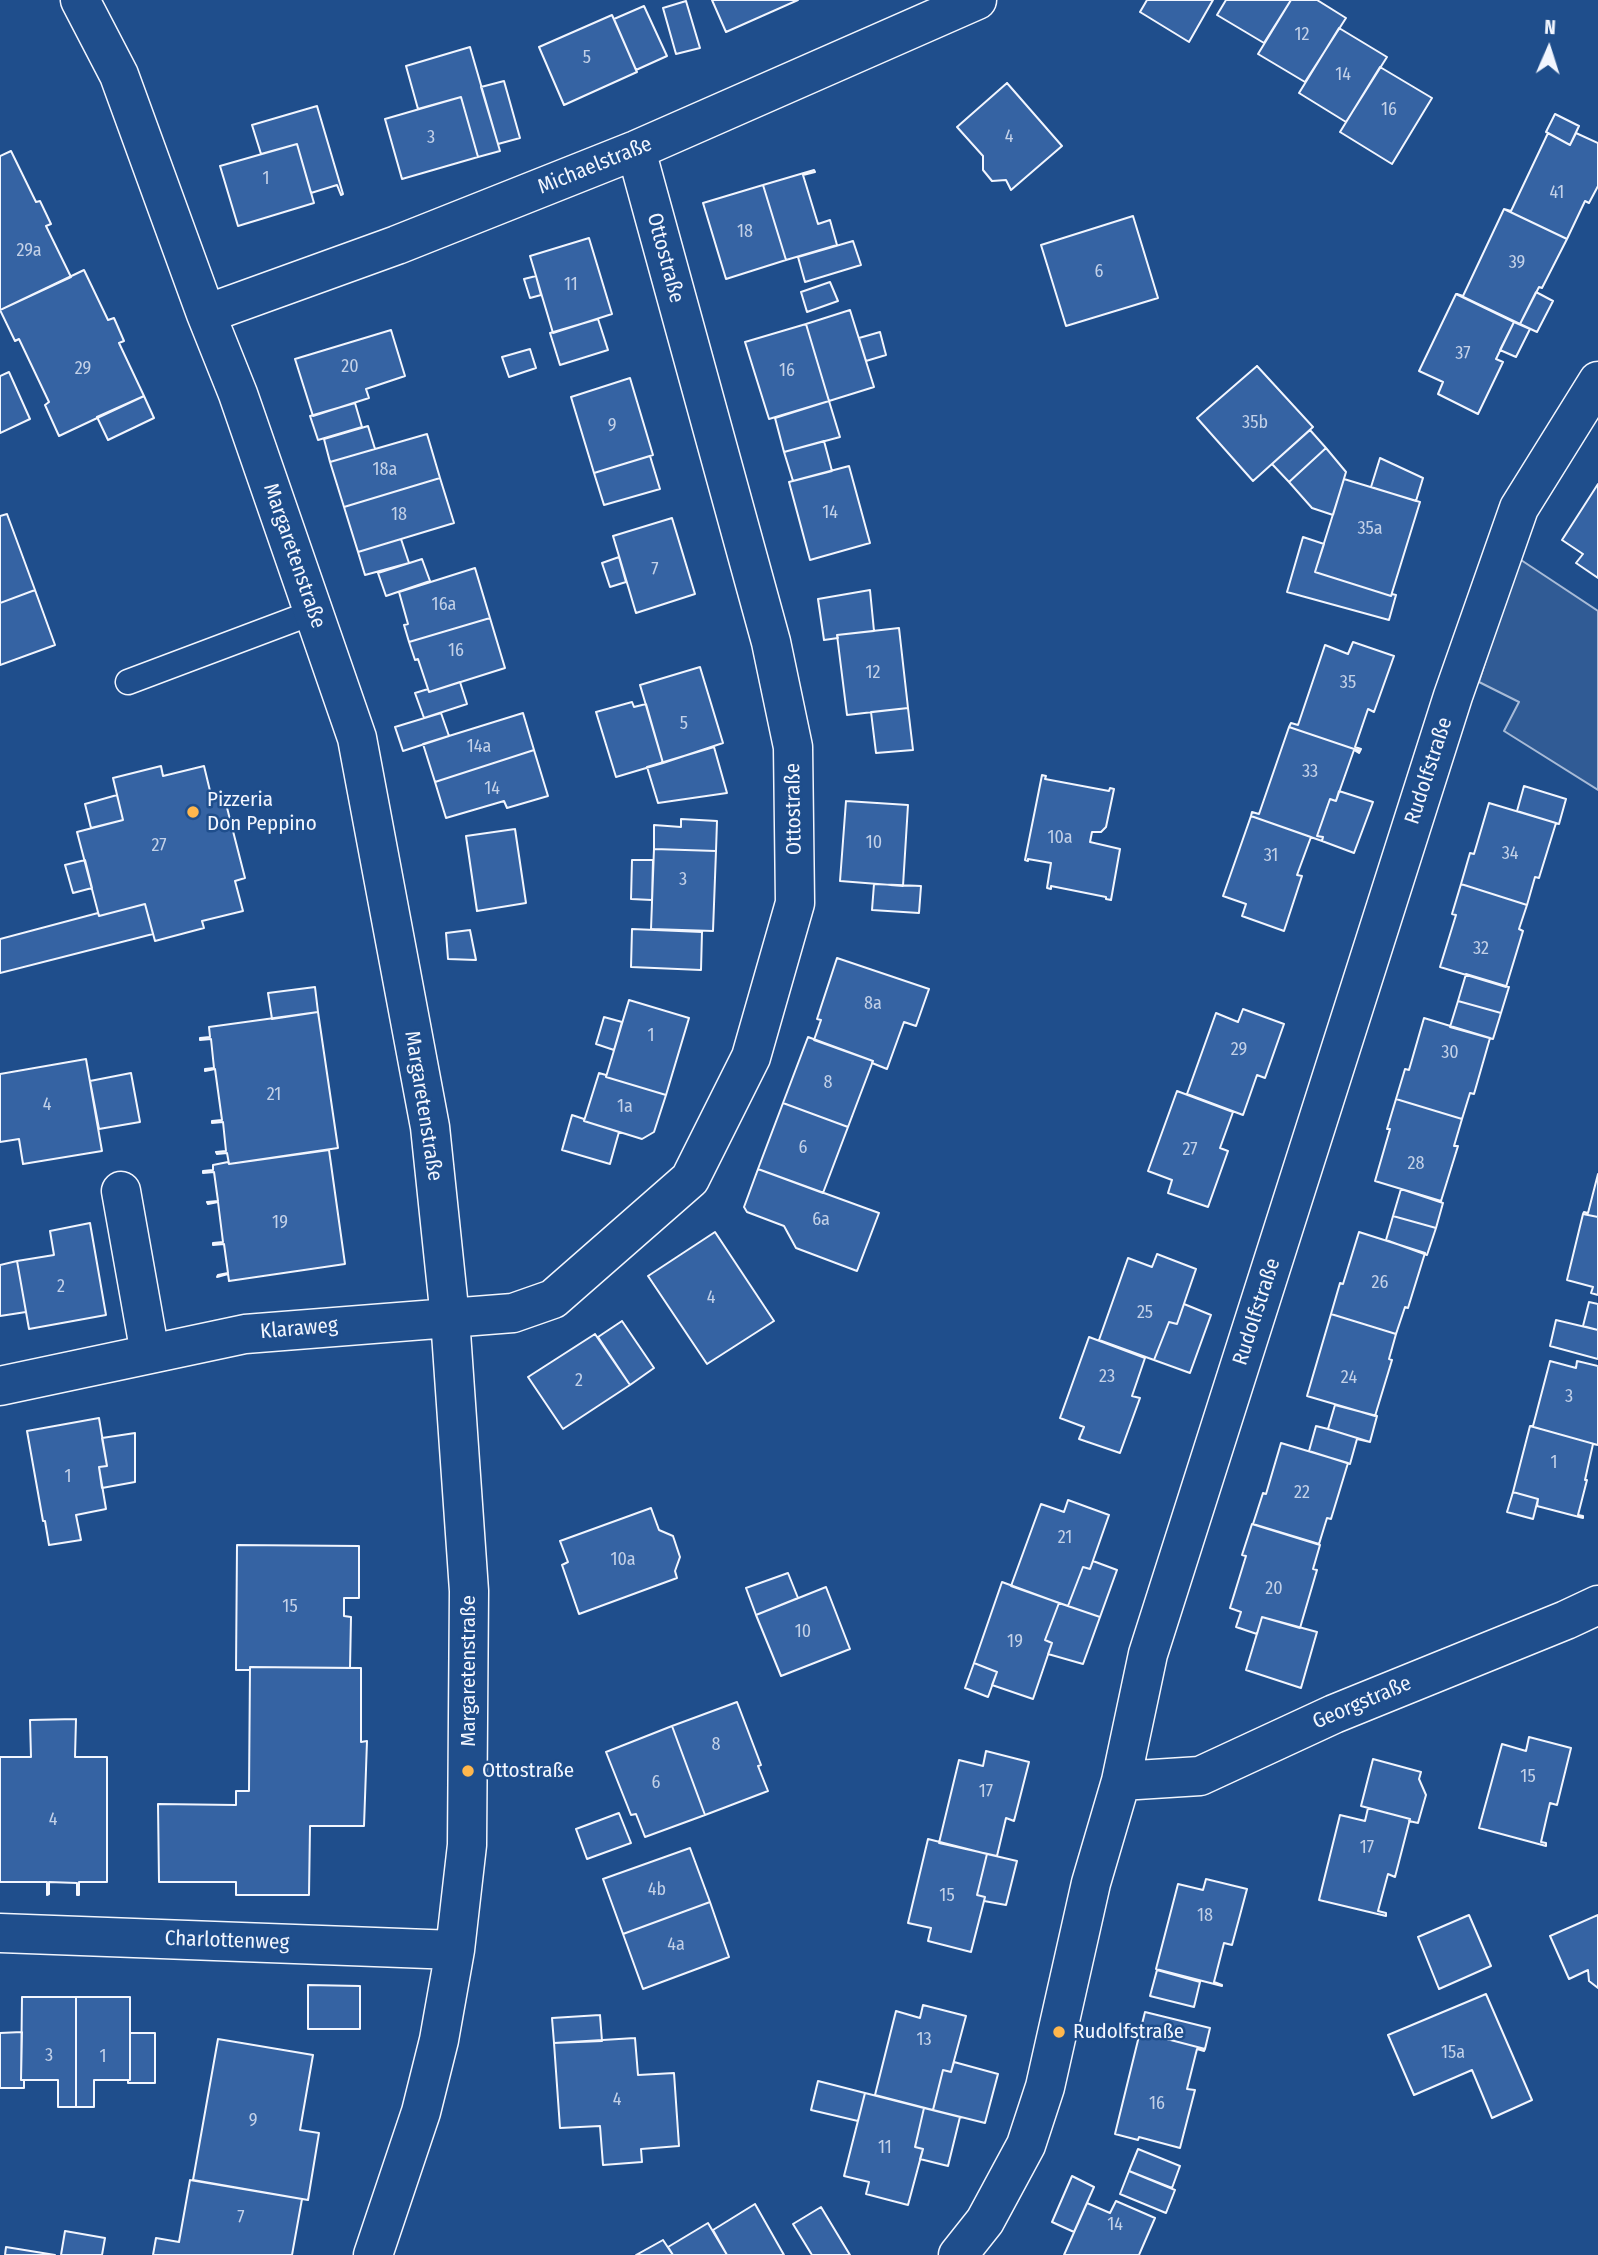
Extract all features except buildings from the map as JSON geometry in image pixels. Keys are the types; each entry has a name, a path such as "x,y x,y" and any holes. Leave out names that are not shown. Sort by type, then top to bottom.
{"street":[{"name":"Margaretenstraße","path":"80,0 119,75 238,394 357,738 430,1127 450,1318 470,1591 467,1845 455,1950 439,2040 421,2112 373,2255"},
{"name":"Michaelstraße","path":"206,314 397,245 636,150 977,0"},
{"name":"Ottostraße","path":"450,1318 513,1313 553,1299 690,1179 751,1057 796,903 793,747 771,642 636,150"},
{"name":"Rudolfstraße","path":"958,2255 985,2221 1026,2145 1045,2087 1091,1883 1121,1781 1148,1654 1452,696 1519,509 1598,380"},
{"path":"121,1191 150,1354"},
{"name":"Klaraweg","path":"0,1386 245,1334 450,1318"},
{"name":"Georgstraße","path":"1121,1781 1199,1776 1334,1714 1598,1605"},
{"name":"Charlottenweg","path":"0,1933 455,1950"}],"lane":[{"path":"128,682 314,612"}],"shaded area":[{"path":"1518,558 1598,611 1598,790 1504,731 1519,702 1479,682"}],"place":[{"name":"Pizzeria Don Peppino","path":"193,812"},
{"name":"Ottostraße","path":"468,1771"},
{"name":"Rudolfstraße","path":"1059,2032"}]}
